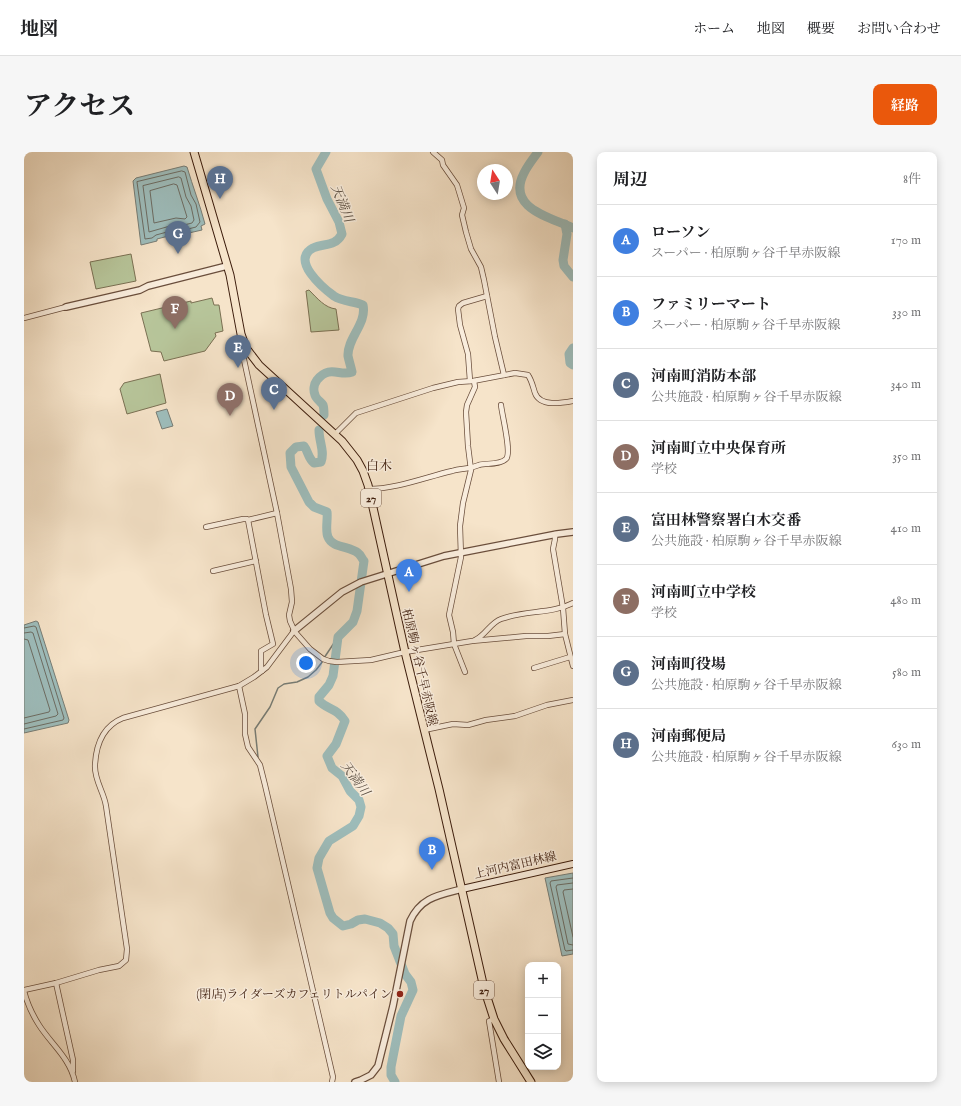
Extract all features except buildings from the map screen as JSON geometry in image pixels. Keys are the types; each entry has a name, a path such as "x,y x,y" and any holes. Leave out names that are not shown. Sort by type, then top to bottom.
{"main road":[{"name":"柏原駒ヶ谷千早赤阪線","path":"194,152 227,266 241,334 247,350 259,365 335,434 350,450 363,471 405,652 439,789 484,988 494,1019 504,1039 531,1082"},
{"name":"上河内富田林線","path":"462,888 573,864"}],"street":[{"path":"433,152 442,160 457,185 464,208 462,216 466,232 471,249 481,267 504,375"},
{"path":"24,318 140,290 148,286 227,266"},
{"path":"465,672 454,644 449,610 462,553 460,526 465,493 471,470 466,412 475,387 472,381 468,354 460,325 458,309 463,303 487,296"},
{"path":"247,350 243,355 277,513 291,589 292,602 289,615 290,621 294,632 313,652 329,661 371,660 405,652 472,641 565,634"},
{"path":"335,434 356,413 433,388 458,382 504,375 520,373 528,376 532,382 537,397 546,402 561,403 573,401"},
{"path":"368,488 377,489 412,482 452,471 500,462 506,459 508,455 502,405"},
{"path":"206,527 243,519 248,520 277,513"},
{"path":"248,520 273,644 261,651 262,671"},
{"path":"75,1082 69,1064 39,1026 27,1004 24,990 119,966 124,964 127,956 128,949 106,804 95,772 96,756 103,733 111,725 123,718 238,686 262,671 294,632 347,588 361,582 436,558 555,534 573,532"},
{"path":"555,534 553,549 563,608 565,634 573,666"},
{"path":"213,571 256,562"},
{"path":"472,641 484,635 499,619 519,613 563,608 573,603"},
{"path":"534,668 570,657"},
{"path":"238,686 244,714 245,734 248,747 260,765 333,1077 332,1082"},
{"path":"424,730 452,724 468,725 486,720 516,716 547,705 573,700"},
{"path":"355,1082 371,1075 378,1066 386,1039 410,921 414,913 422,904 431,898 462,888"},
{"path":"56,983 73,1060 73,1074"},
{"path":"494,1019 489,1021 499,1082"}],"green space":[{"path":"131,254 136,281 96,289 90,262"},
{"path":"309,290 325,305 336,309 339,330 311,332 306,291"},
{"path":"212,298 214,305 219,305 223,331 215,333 216,336 205,351 164,361 161,352 151,351 141,313 191,301 191,303"},
{"path":"160,374 166,403 127,414 120,389 124,383"}],"water":[{"path":"184,166 187,167 205,224 201,226 202,230 180,235 180,233 141,245 133,181 136,178"},
{"path":"167,409 173,426 162,429 156,412"},
{"path":"36,621 38,622 69,720 68,723 24,733 24,625"},
{"path":"573,873 573,954 562,956 545,878"}],"waterway":[{"name":"天満川","path":"324,415 323,405 316,398 314,393 315,383 322,375 326,373 352,372 348,356 350,343 360,325 363,312 363,305 341,299 329,292 311,274 305,259 307,253 313,248 333,243 342,234 339,222 327,199 316,169 326,152"},
{"path":"538,152 524,173 520,185 521,195 533,210 573,228"},
{"path":"565,224 567,234 563,260 564,266 573,277"},
{"path":"573,348 569,354 570,363 573,365"},
{"name":"天満川","path":"319,430 322,450 321,462 314,463 310,459 304,446 296,447 290,453 291,467 309,502 314,507 327,512 327,532 330,541 355,551 364,561 357,611 353,622 338,637 333,676 329,685 319,697 319,701 336,711 345,721 336,744 327,756 332,768 342,776 350,791 359,800 361,807 359,816 353,826 329,841 319,858 317,868 330,913 333,918 343,926 365,919 380,923 388,928 393,934 394,946 405,974 411,982 413,990 401,1016 391,1067 391,1075 395,1082"},
{"path":"324,658 338,637"},
{"path":"258,757 255,729 270,707 278,688 284,684 297,682 308,677 323,661"}],"place":[{"name":"河南郵便局","path":"220,199"},
{"name":"河南町役場","path":"178,254"},
{"name":"河南町立中学校","path":"175,329"},
{"name":"富田林警察署白木交番","path":"238,368"},
{"name":"河南町消防本部","path":"274,410"},
{"name":"河南町立中央保育所","path":"230,416"},
{"name":"ローソン","path":"409,592"},
{"name":"ファミリーマート","path":"432,870"},
{"name":"(閉店)ライダーズカフェリトルパイン","path":"400,994"}],"district":[{"name":"白木","path":"379,465"}]}
